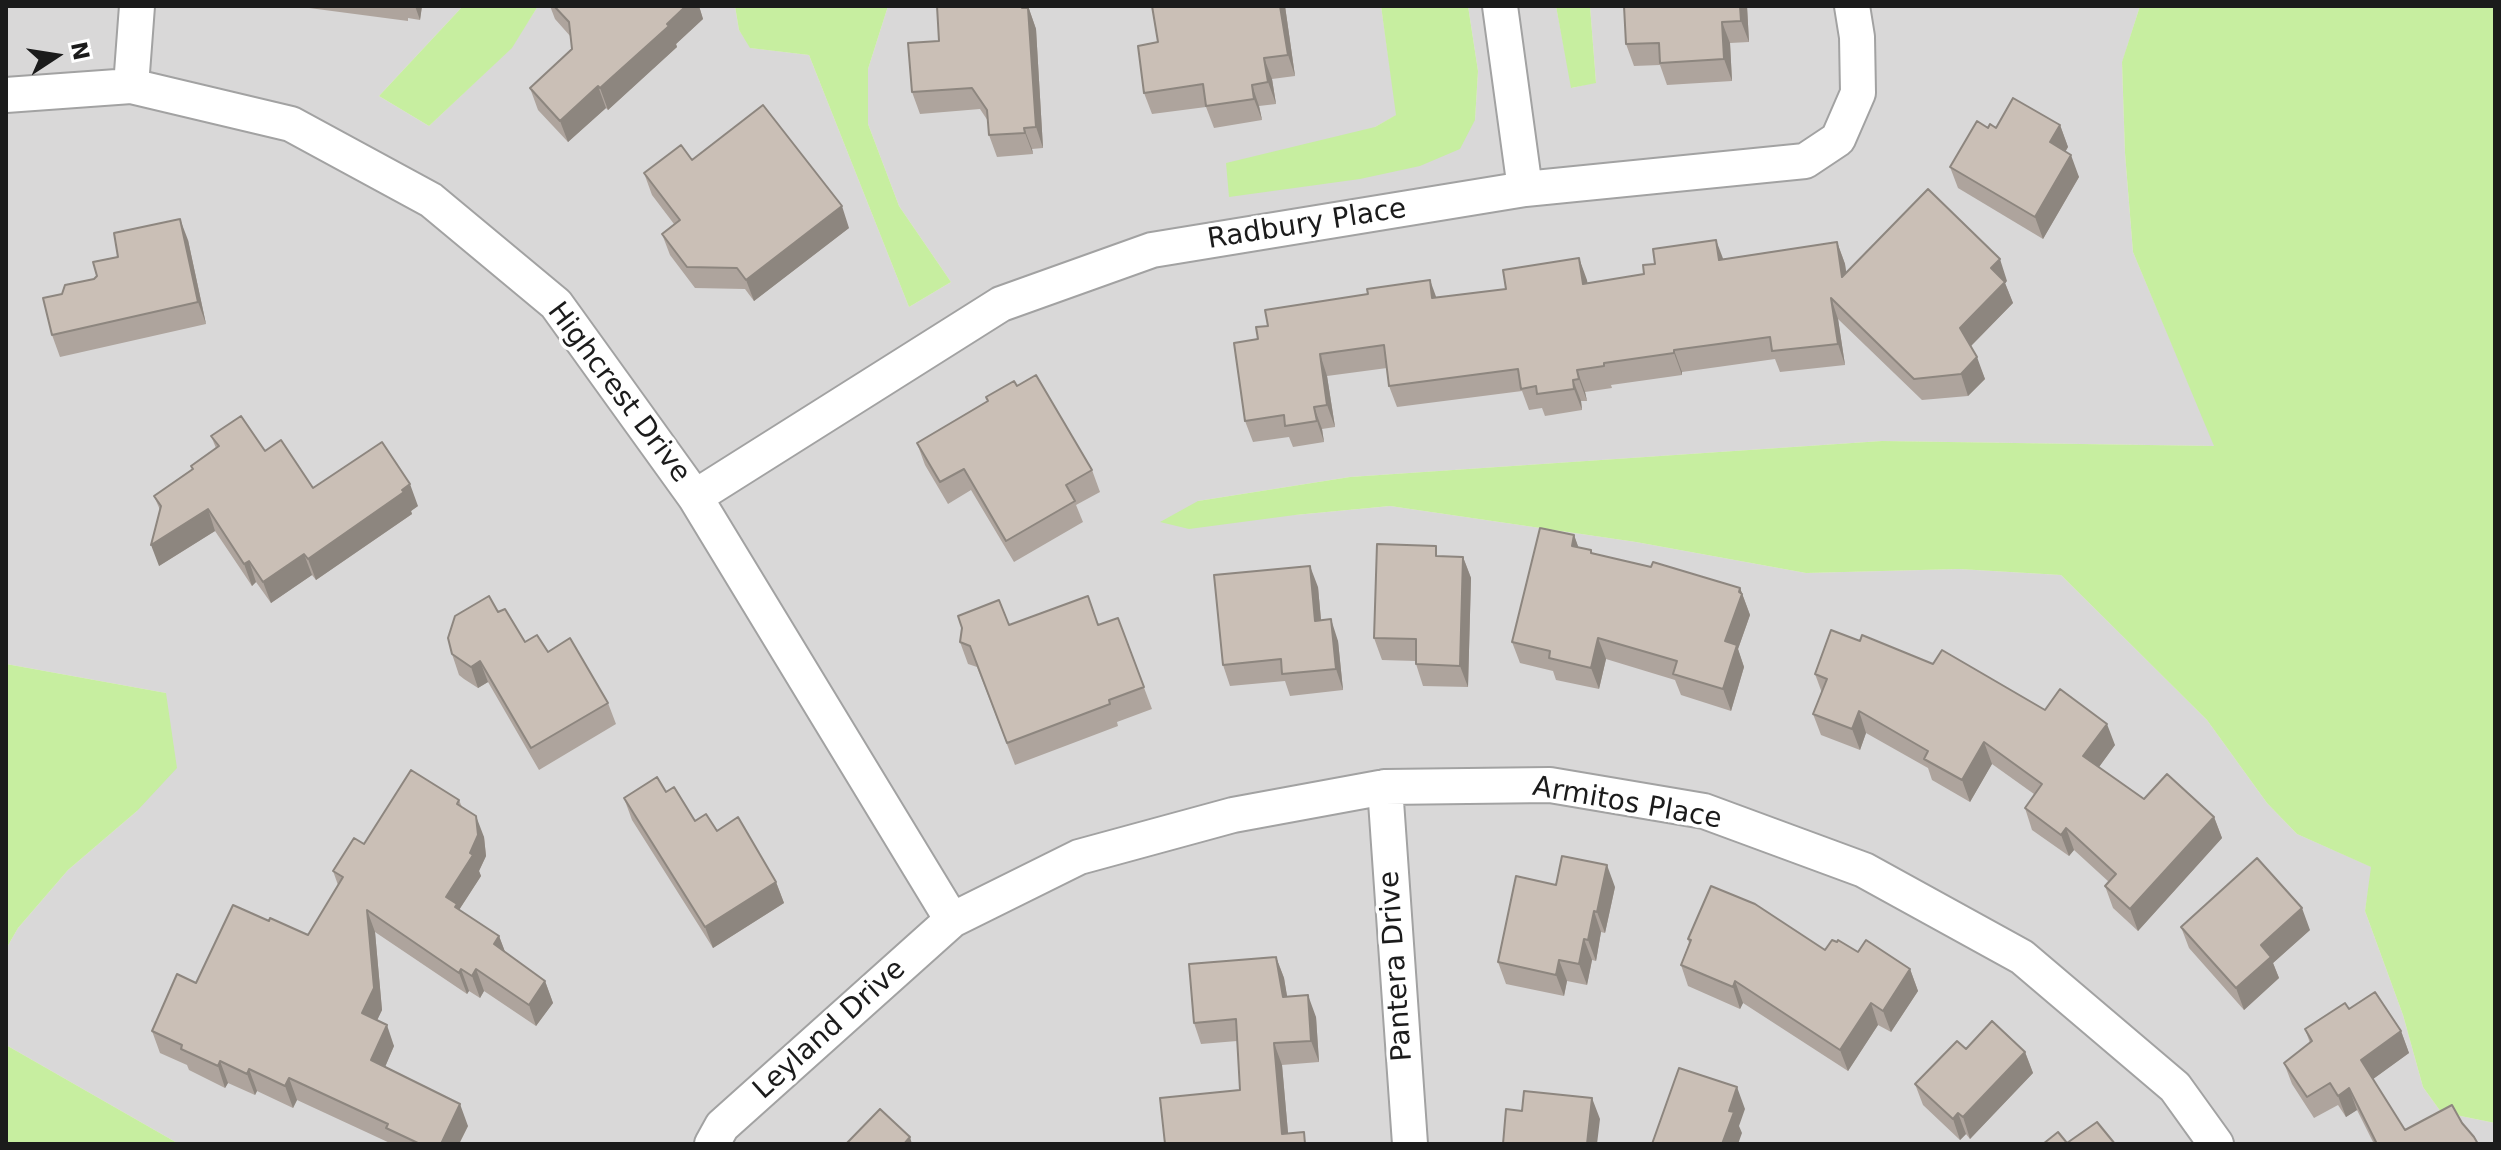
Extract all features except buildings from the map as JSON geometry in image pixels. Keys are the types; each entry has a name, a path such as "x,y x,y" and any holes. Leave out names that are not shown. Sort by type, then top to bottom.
{"street":[{"path":"131,86 137,6"},
{"path":"1500,6 1525,189"},
{"name":"Radbury Place","path":"695,497 1001,304 1152,250 1525,189 1805,161 1838,139 1858,93 1857,37 1852,6"},
{"name":"Highcrest Drive","path":"6,95 131,86 291,124 431,200 556,304 695,497 952,920"},
{"name":"Armitos Place","path":"952,920 1079,857 1233,815 1385,787 1550,785 1704,811 1864,870 2022,957 2175,1087 2216,1144"},
{"name":"Pantera Drive","path":"1385,787 1410,1144"},
{"name":"Leyland Drive","path":"712,1144 722,1126 952,920"}],"shaded area":[{"path":"6,6 463,6 379,96 429,126 511,48 538,6 735,6 739,30 751,48 809,55 909,307 951,282 899,206 868,124 868,69 888,6 1381,6 1397,115 1375,127 1475,120 1478,71 1468,6 1556,6 1572,88 1596,82 1590,6 2140,6 2122,63 2133,252 2215,446 1882,441 1350,477 1198,501 1295,515 1390,506 1636,542 1806,573 1959,569 2061,575 2207,720 2267,803 2297,834 2372,867 2365,911 2403,1015 2423,1087 2441,1112 2495,1123 2495,1144 179,1144 6,1045 6,949 18,928 68,870 137,811 166,693 6,664"}],"green space":[{"path":"463,6 538,6 512,48 429,126 379,96"},
{"path":"735,6 888,6 868,69 868,124 899,206 951,282 909,307 809,55 750,48 739,30"},
{"path":"1381,6 1468,6 1478,71 1475,120 1460,149 1420,166 1360,179 1229,197 1226,163 1375,127 1396,115"},
{"path":"1556,6 1590,6 1596,83 1571,88"},
{"path":"2140,6 2495,6 2495,1123 2441,1112 2423,1087 2403,1015 2365,911 2371,867 2297,834 2267,803 2207,720 2061,575 1959,569 1806,573 1636,542 1390,506 1189,529 1160,522 1198,501 1350,477 1882,441 2214,446 2133,252 2122,62"},
{"path":"6,664 166,693 177,768 137,811 68,870 18,928 6,949"},
{"path":"6,1045 179,1144 6,1144"}]}
